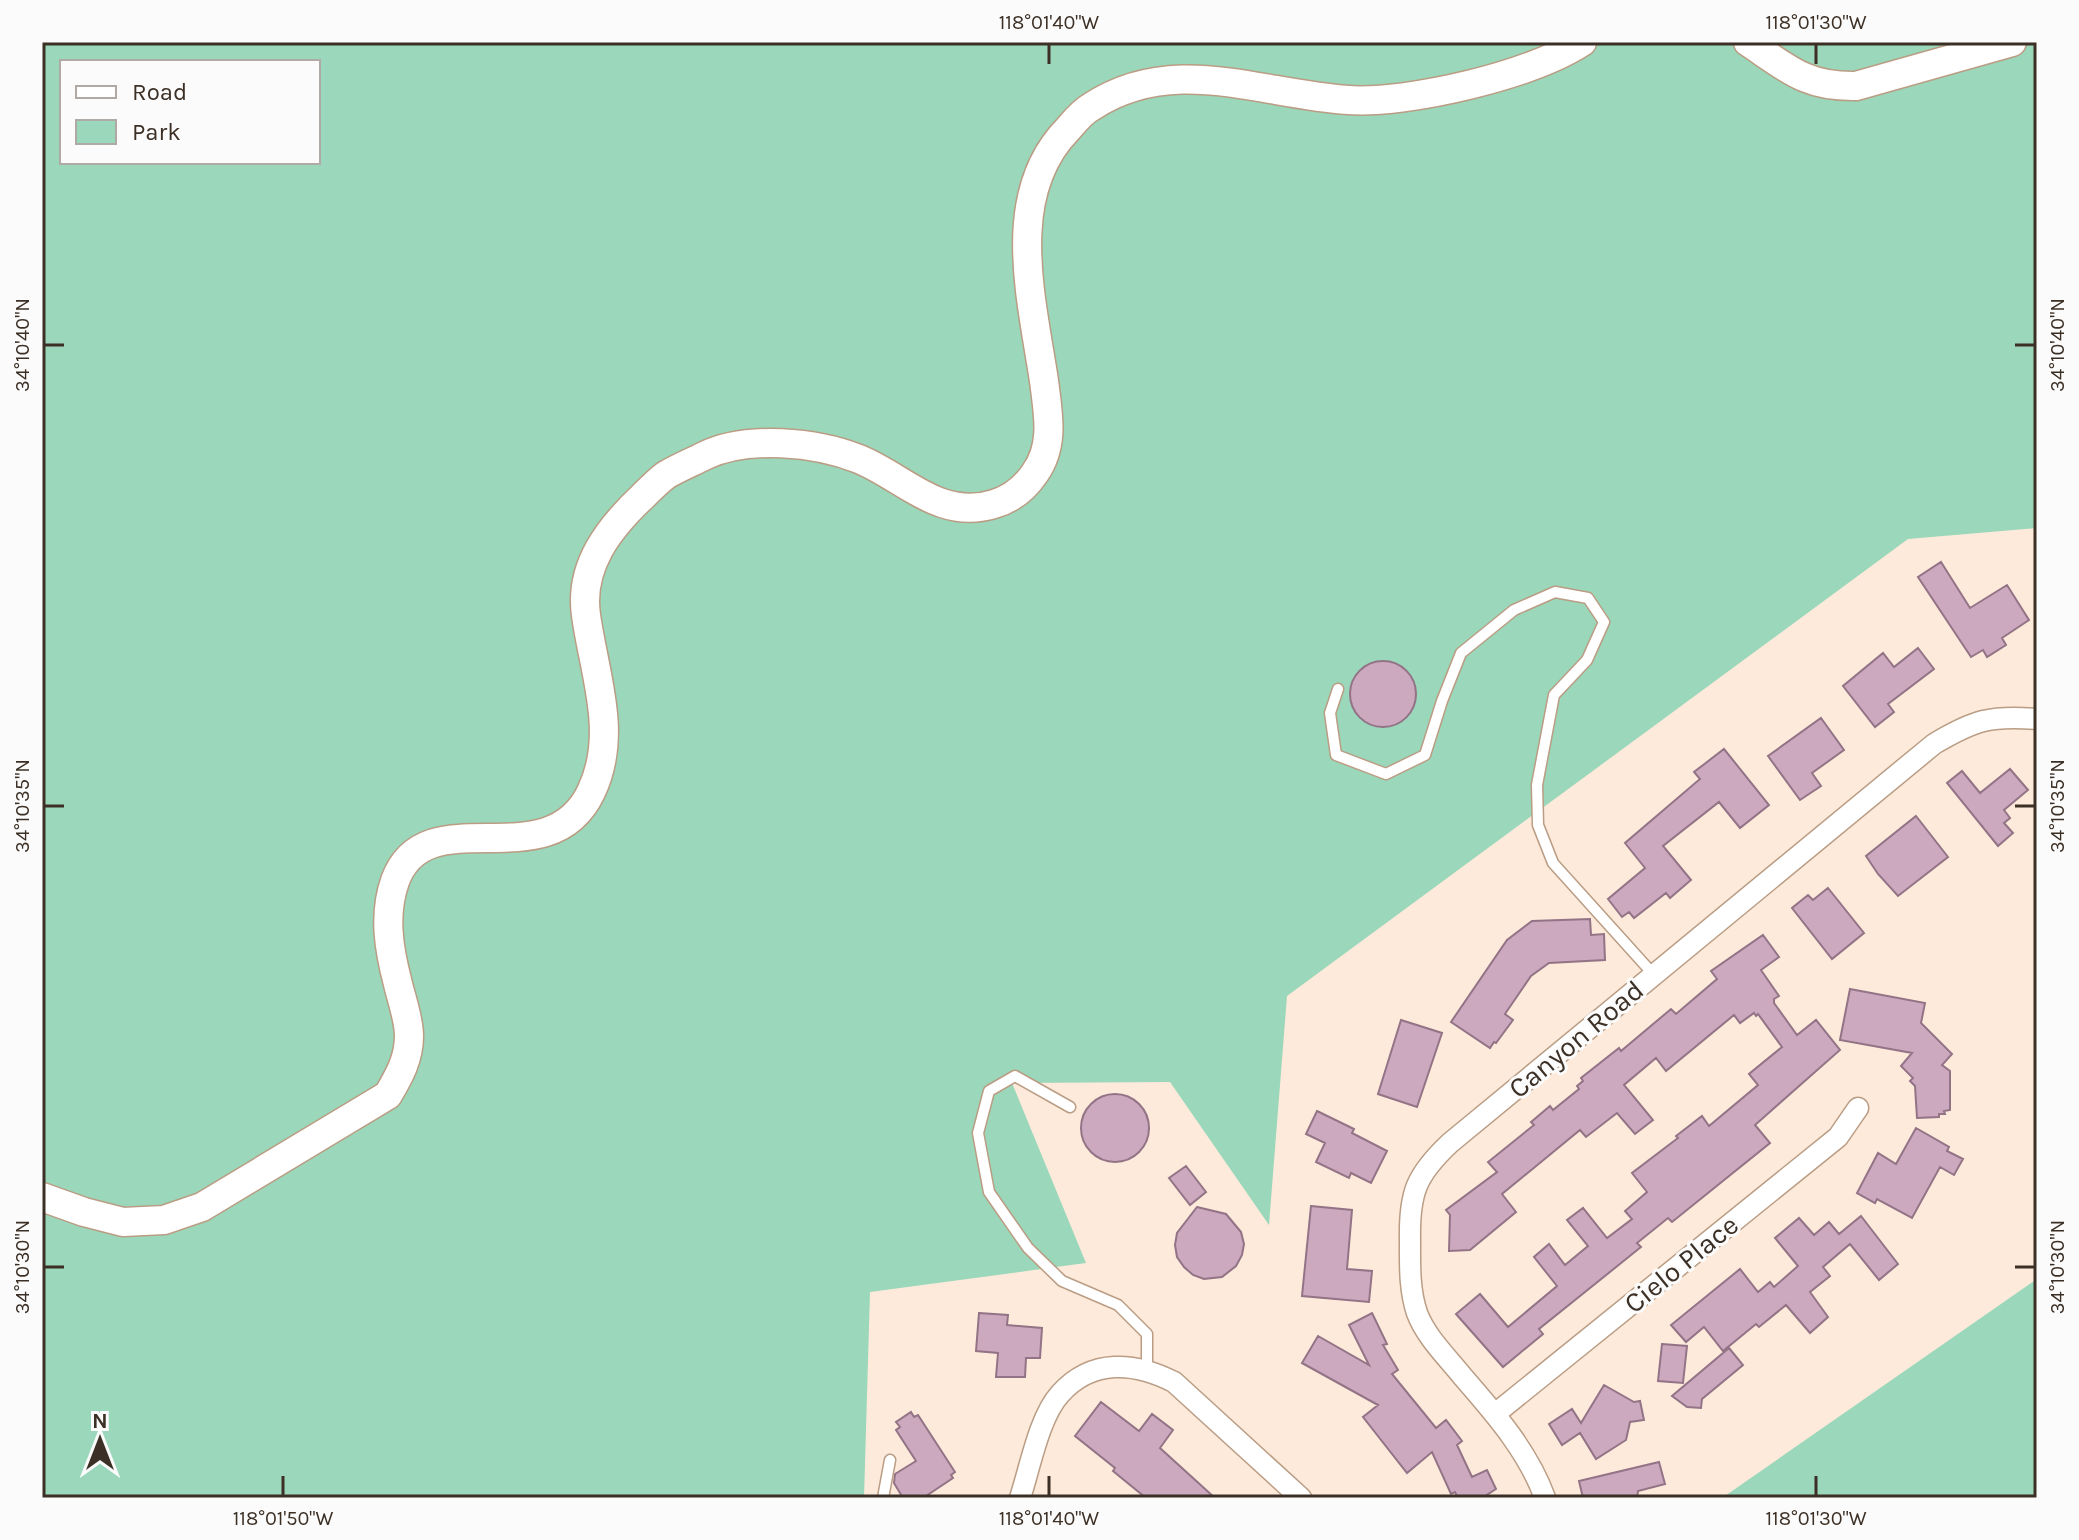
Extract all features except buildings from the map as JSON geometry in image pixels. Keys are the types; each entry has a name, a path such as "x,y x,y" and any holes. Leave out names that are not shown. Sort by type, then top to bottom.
{"street":[{"path":"42,1197 123,1222 164,1220 202,1207 388,1095 404,1068 409,1037 391,958 387,909 396,879 404,863 417,850 433,842 536,836 575,815 589,796 598,776 605,732 601,688 585,609 588,576 600,544 620,517 664,476 712,452 765,443 815,445 863,461 931,501 954,509 980,509 1004,501 1024,487 1040,467 1048,444 1049,419 1027,233 1033,185 1055,142 1088,108 1131,86 1174,77 1217,80 1310,96 1355,100 1401,97 1527,69 1560,56 1582,42"},
{"path":"1748,42 1805,79 1830,86 1856,86 2012,42"},
{"name":"Canyon Road","path":"1545,1498 1533,1468 1495,1414 1431,1339 1417,1313 1410,1281 1409,1207 1417,1183 1431,1161 1450,1143 1934,744 1967,725 2003,716 2037,719"},
{"name":"Cielo Place","path":"1495,1414 1838,1137 1858,1108"},
{"path":"1020,1498 1040,1435 1059,1395 1078,1379 1101,1369 1126,1366 1147,1370 1174,1382 1301,1498"}],"lane":[{"path":"1338,689 1330,713 1336,755 1386,774 1425,755 1461,653 1514,610 1555,592 1588,598 1604,622 1587,660 1554,695 1537,785 1538,825 1553,863 1654,975"},
{"path":"1070,1107 1015,1076 989,1091 978,1133 989,1192 1028,1248 1062,1281 1118,1305 1147,1334 1147,1370"},
{"path":"883,1498 890,1460"}],"green space":[{"path":"42,42 2037,42 2037,528 1908,539 1287,996 1269,1225 1170,1082 1012,1083 1086,1263 870,1292 864,1498 42,1498"},
{"path":"2037,1279 2037,1498 1722,1498"}]}
